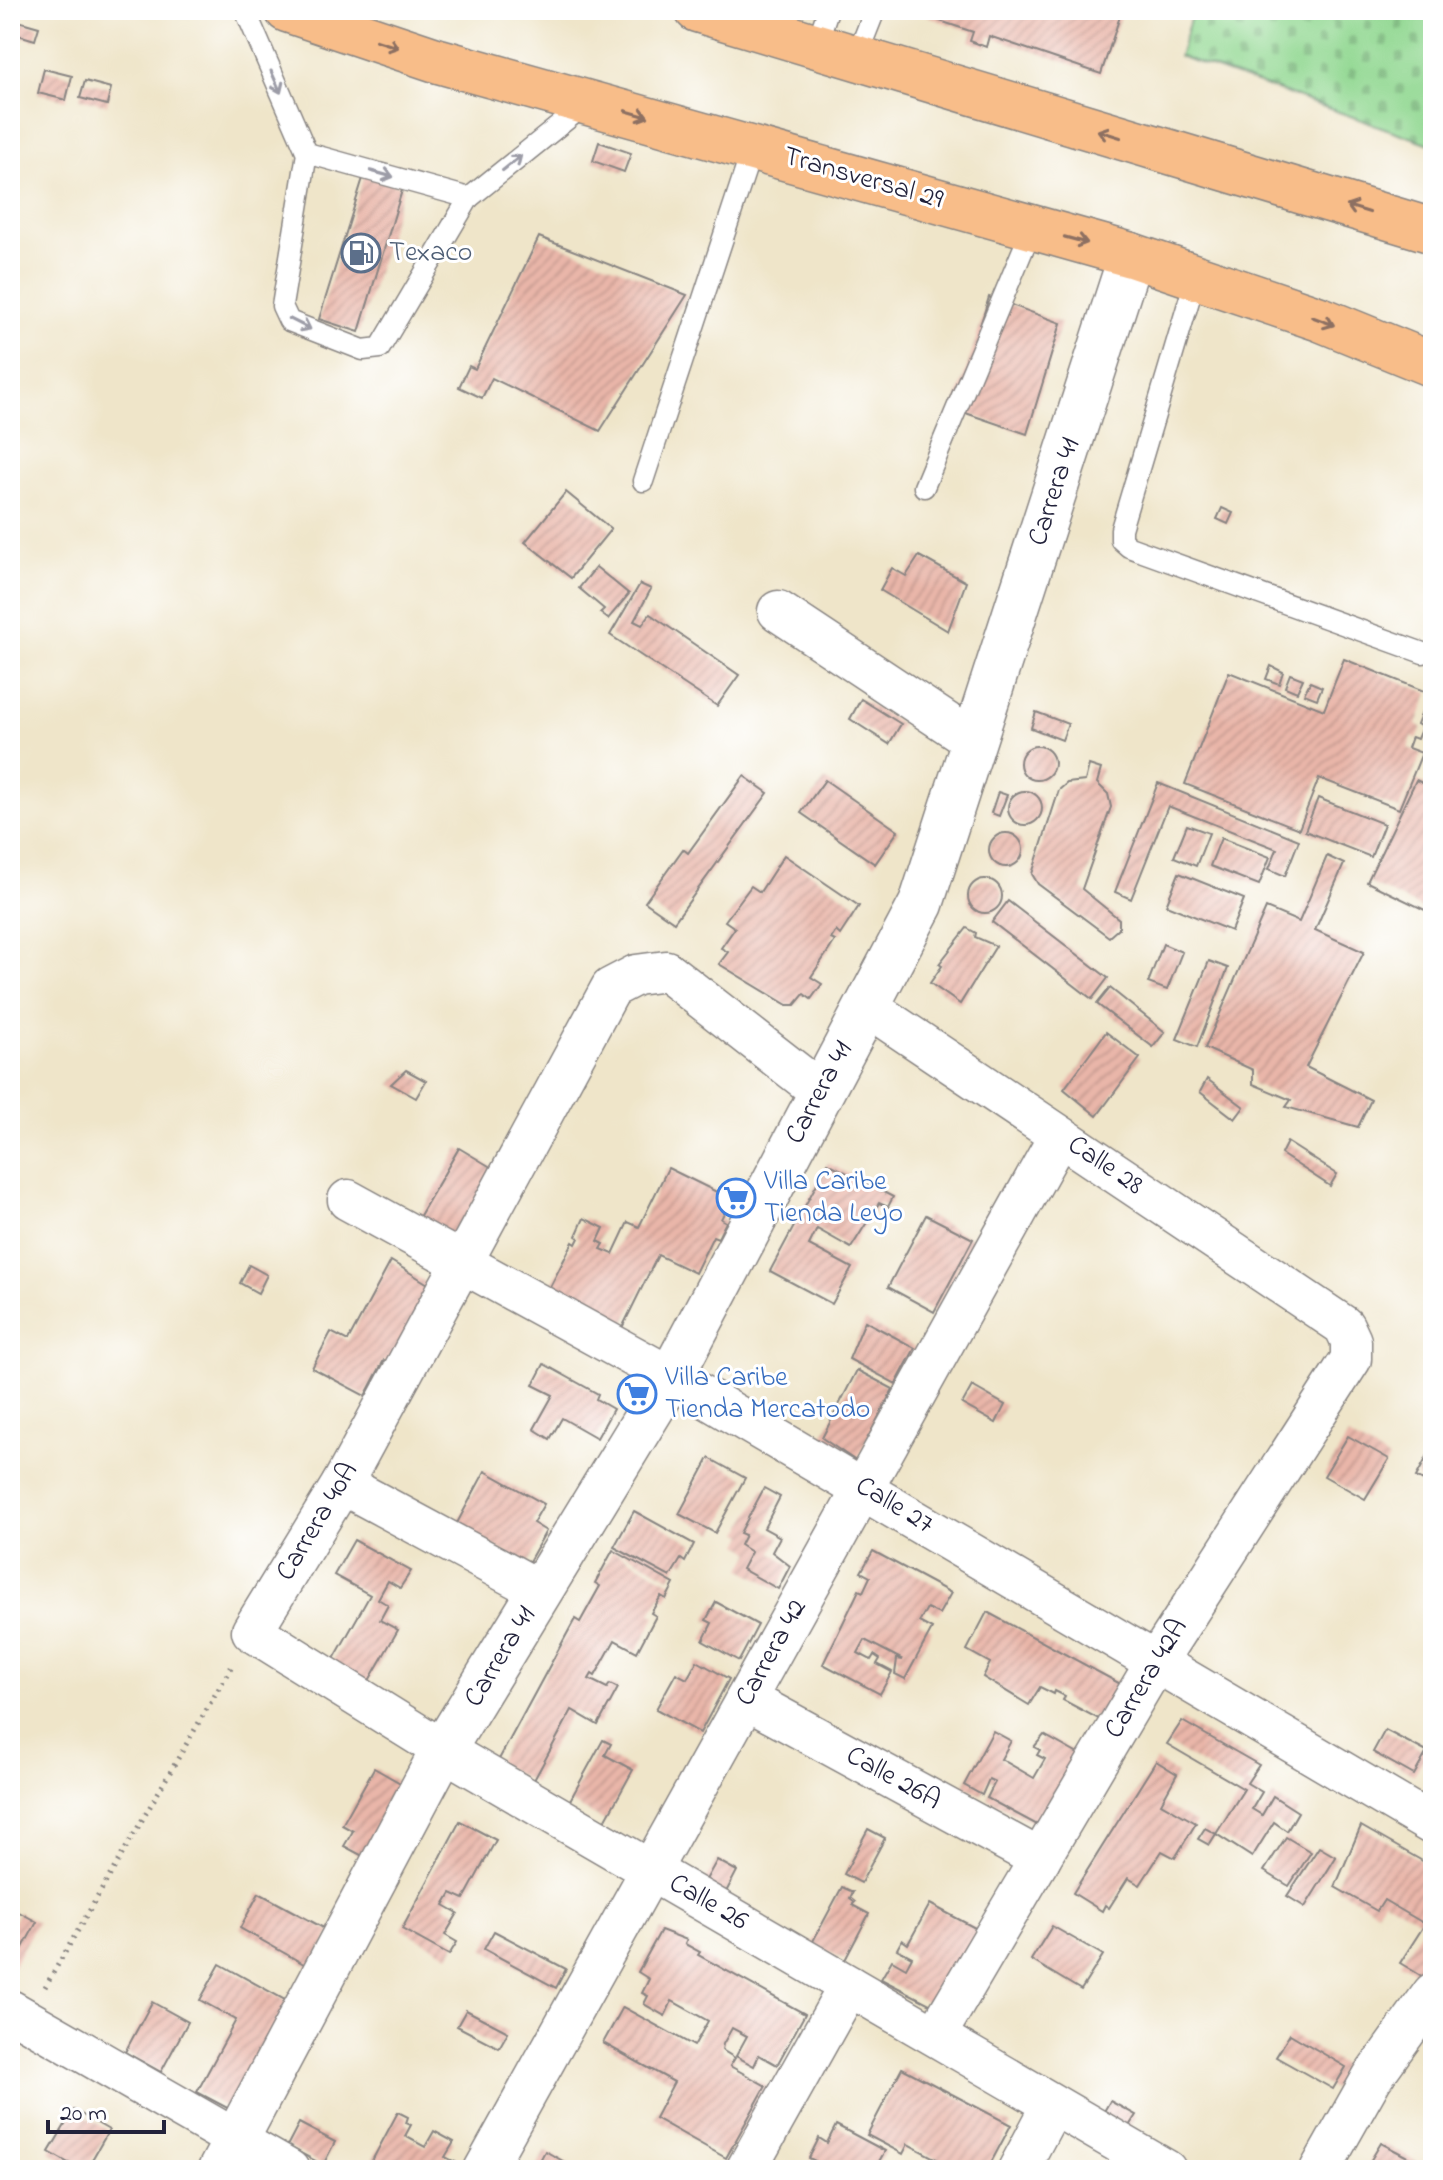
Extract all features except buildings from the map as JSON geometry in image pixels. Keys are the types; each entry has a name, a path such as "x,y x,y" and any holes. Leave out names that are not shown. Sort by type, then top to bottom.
{"highway":[{"name":"Transversal 29","path":"287,10 439,61 1131,255 1320,319 1433,365"},
{"path":"697,10 833,38 1433,231"}],"street":[{"name":"Carrera 41","path":"229,2155 443,1750 671,1377 921,904 1131,255"},
{"path":"778,611 974,741"},
{"name":"Carrera 40A","path":"252,1631 342,1484 611,988 651,971 666,971 820,1091"},
{"name":"Calle 28","path":"866,1006 1344,1326"},
{"name":"Carrera 42","path":"484,2170 1059,1136"},
{"name":"Calle 27","path":"348,1200 671,1377 1433,1825"},
{"name":"Carrera 42A","path":"936,2035 1156,1662 1351,1359 1351,1341 1344,1326"},
{"path":"342,1484 541,1591"},
{"name":"Calle 26","path":"252,1631 443,1750 1166,2170"},
{"name":"Calle 26A","path":"746,1699 1040,1859"},
{"path":"746,2170 849,1986"},
{"path":"1320,2170 1372,2078 1433,1993"},
{"path":"15,2026 229,2155 289,2170"},
{"path":"1018,2170 1052,2106"}],"lane":[{"path":"245,10 307,153 282,306 289,321 363,350 380,348 469,198 590,101"},
{"path":"833,38 875,10"},
{"path":"643,481 753,147"},
{"path":"307,153 469,198"},
{"path":"924,487 1032,228"},
{"path":"1196,277 1121,529 1121,540 1129,547 1423,653"}],"path":[{"path":"15,2026 252,1631"}],"green space":[{"path":"1193,10 1433,10 1433,145 1179,56"}],"place":[{"name":"Texaco","path":"361,253"},
{"name":"Villa Caribe Tienda Leyo","path":"736,1198"},
{"name":"Villa Caribe Tienda Mercatodo","path":"637,1394"}]}
